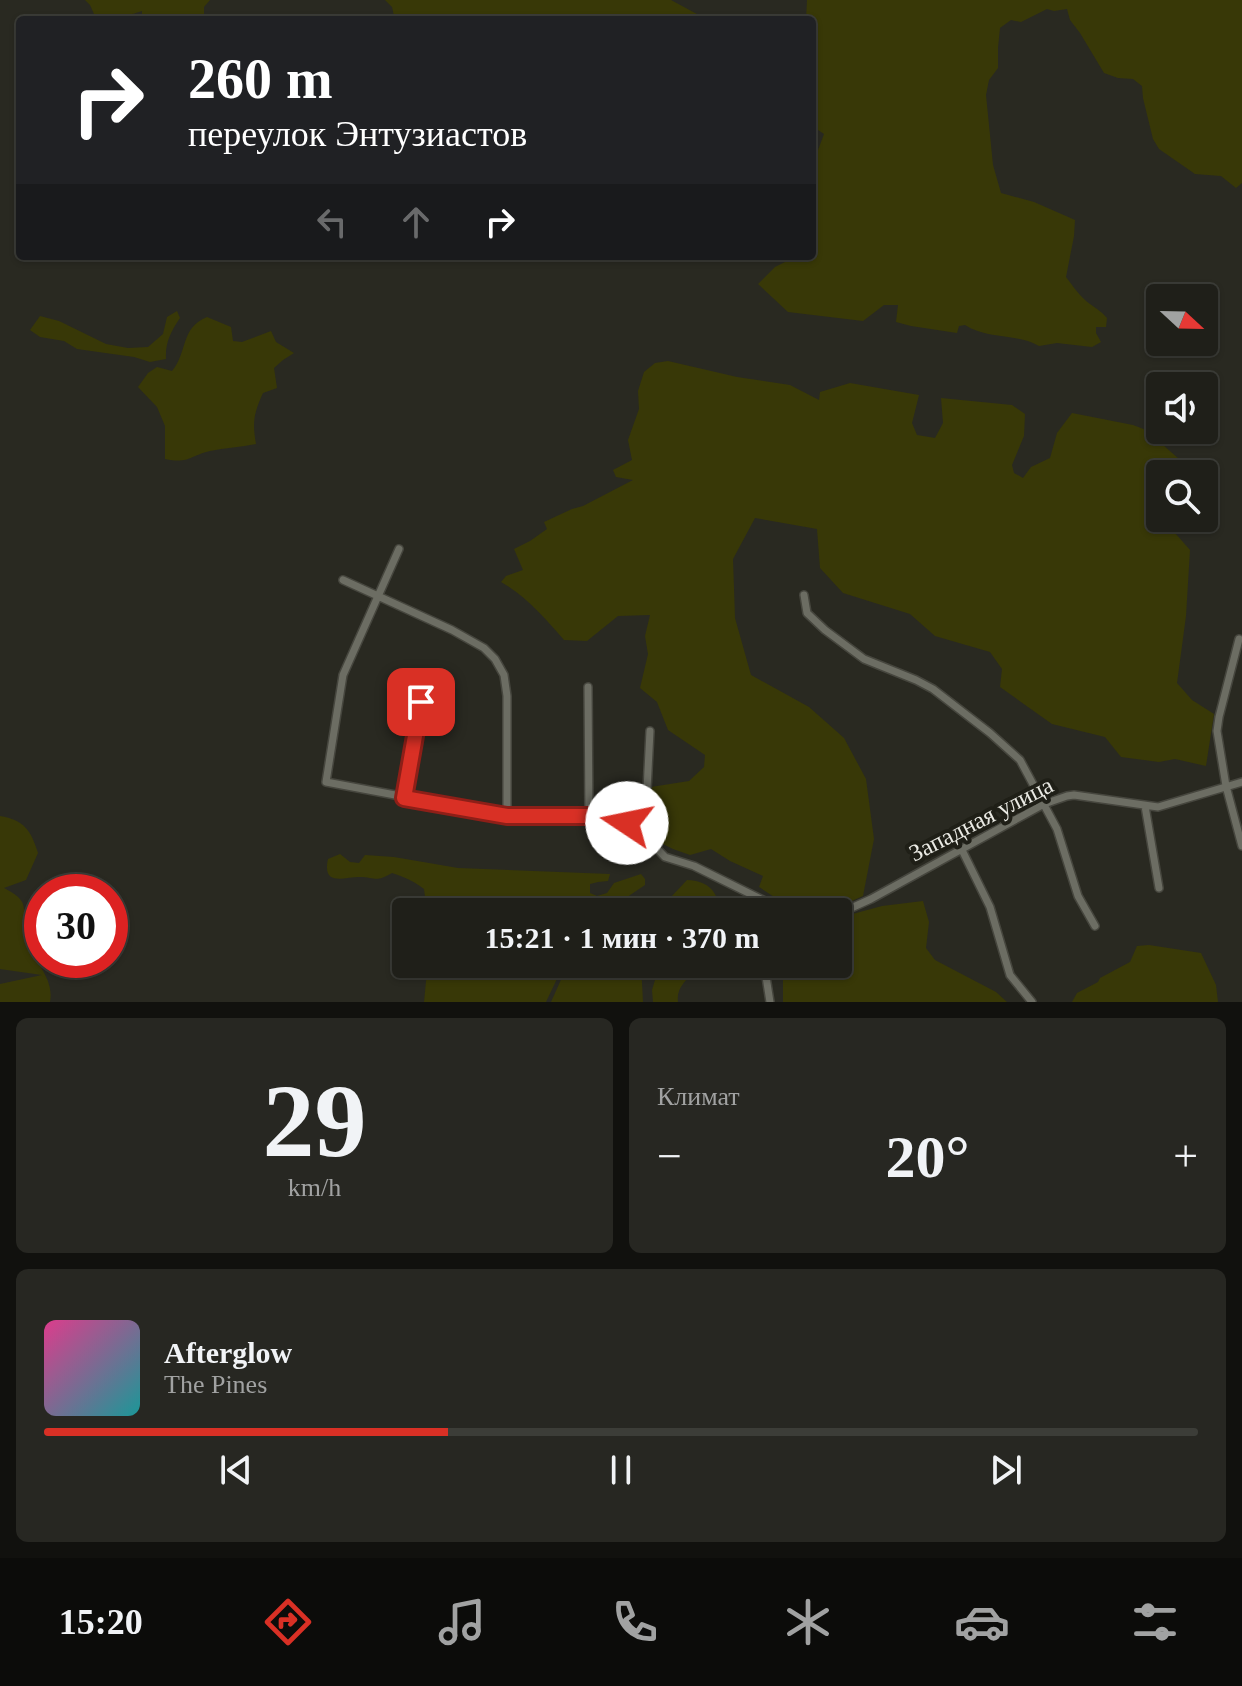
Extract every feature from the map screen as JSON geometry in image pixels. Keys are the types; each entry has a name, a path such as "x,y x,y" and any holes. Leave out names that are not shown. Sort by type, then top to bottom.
{"street":[{"path":"399,549 343,675 326,782 507,816 609,818 627,823 649,839 665,857 694,866 758,898"},
{"path":"343,580 452,630 484,648 495,659 504,675 507,696 507,816"},
{"path":"804,595 809,617 847,647 864,659 933,689 1020,760 1061,839 1078,896 1095,926"},
{"path":"1239,639 1217,731 1226,786 1242,846"},
{"path":"588,687 589,816"},
{"path":"404,798 421,702"},
{"path":"649,839 647,790 650,731"},
{"name":"Западная улица","path":"852,908 1044,804 1067,796 1158,807 1242,782"},
{"path":"1145,806 1159,888"},
{"path":"962,850 990,907 1010,975 1032,1002"},
{"path":"766,978 770,1002"}],"shaded area":[{"path":"85,0 210,0 204,7 204,16 142,16 142,11 124,16 102,16 94,14"},
{"path":"385,0 671,0 701,16 394,16 392,7"},
{"path":"807,0 1242,0 1242,183 1236,188 1221,176 1195,174 1159,149 1153,139 1142,86 1133,79 1104,73 1070,20 1067,9 1047,9 1021,22 1011,20 1000,28 998,68 989,80 986,95 993,165 1001,193 1034,202 1075,220 1066,277 1083,298 1107,318 1106,327 1096,327 1101,342 1092,347 1057,343 1039,346 1021,339 983,333 965,325 959,326 957,333 911,326 896,322 898,305 884,305 863,321 788,312 758,284 787,260 816,260 816,155 824,134 816,129 816,16 806,16"},
{"path":"177,311 180,318 169,337 166,359 150,362 77,349 64,341 40,337 30,330 40,316 59,321 106,344 128,348 148,347 163,334 167,317"},
{"path":"207,317 231,327 233,341 242,342 271,331 276,342 294,353 274,368 277,388 263,393 260,400 254,423 256,444 210,451 184,460 165,459 165,426 157,407 138,387 157,367 172,371 192,327"},
{"path":"668,361 790,385 819,400 820,392 850,383 919,395 912,423 917,435 935,438 943,423 941,398 1012,405 1025,414 1024,436 1012,465 1014,473 1023,478 1031,467 1050,458 1057,433 1072,413 1146,430 1146,444 1162,444 1179,459 1146,460 1146,532 1175,532 1190,550 1186,616 1177,683 1192,700 1214,714 1206,766 1175,759 1159,762 1121,757 1105,737 1052,724 1000,687 1002,669 990,652 935,636 910,614 843,593 820,568 817,529 755,518 733,559 735,618 751,675 809,707 844,738 866,779 874,839 863,896 852,901 852,898 776,898 759,887 763,876 711,849 690,855 659,842 653,827 651,787 689,781 704,767 705,755 668,730 657,702 640,688 648,654 645,636 650,615 618,616 587,641 564,640 527,601 501,582 506,576 523,570 514,549 547,529 544,522 633,480 616,477 613,470 632,460 628,440 639,409 638,391 644,372 655,363"},
{"path":"0,816 21,823 38,853 29,874 24,874 24,881 4,888 18,896 23,904 24,972 0,969"},
{"path":"340,854 350,862 359,863 365,855 458,868 610,874 608,881 590,884 590,893 597,896 607,893 614,883 641,874 645,885 626,898 425,898 424,889 392,873 379,879 331,877 327,868 328,859"},
{"path":"687,880 701,882 711,888 717,898 669,898"},
{"path":"923,901 929,922 926,948 935,960 996,992 1007,1002 783,1002 783,978 852,978 852,914 882,906"},
{"path":"1137,946 1201,953 1216,985 1218,1002 1072,1002 1077,993 1130,962"},
{"path":"47,978 50,1002 0,1002 0,984"},
{"path":"426,978 557,978 546,1002 424,1002"},
{"path":"562,978 642,978 643,1002 551,1002"},
{"path":"656,978 688,978 680,988 678,1002 653,1002"}],"route":[{"path":"421,702 404,798 507,816 589,816 627,823"}]}
